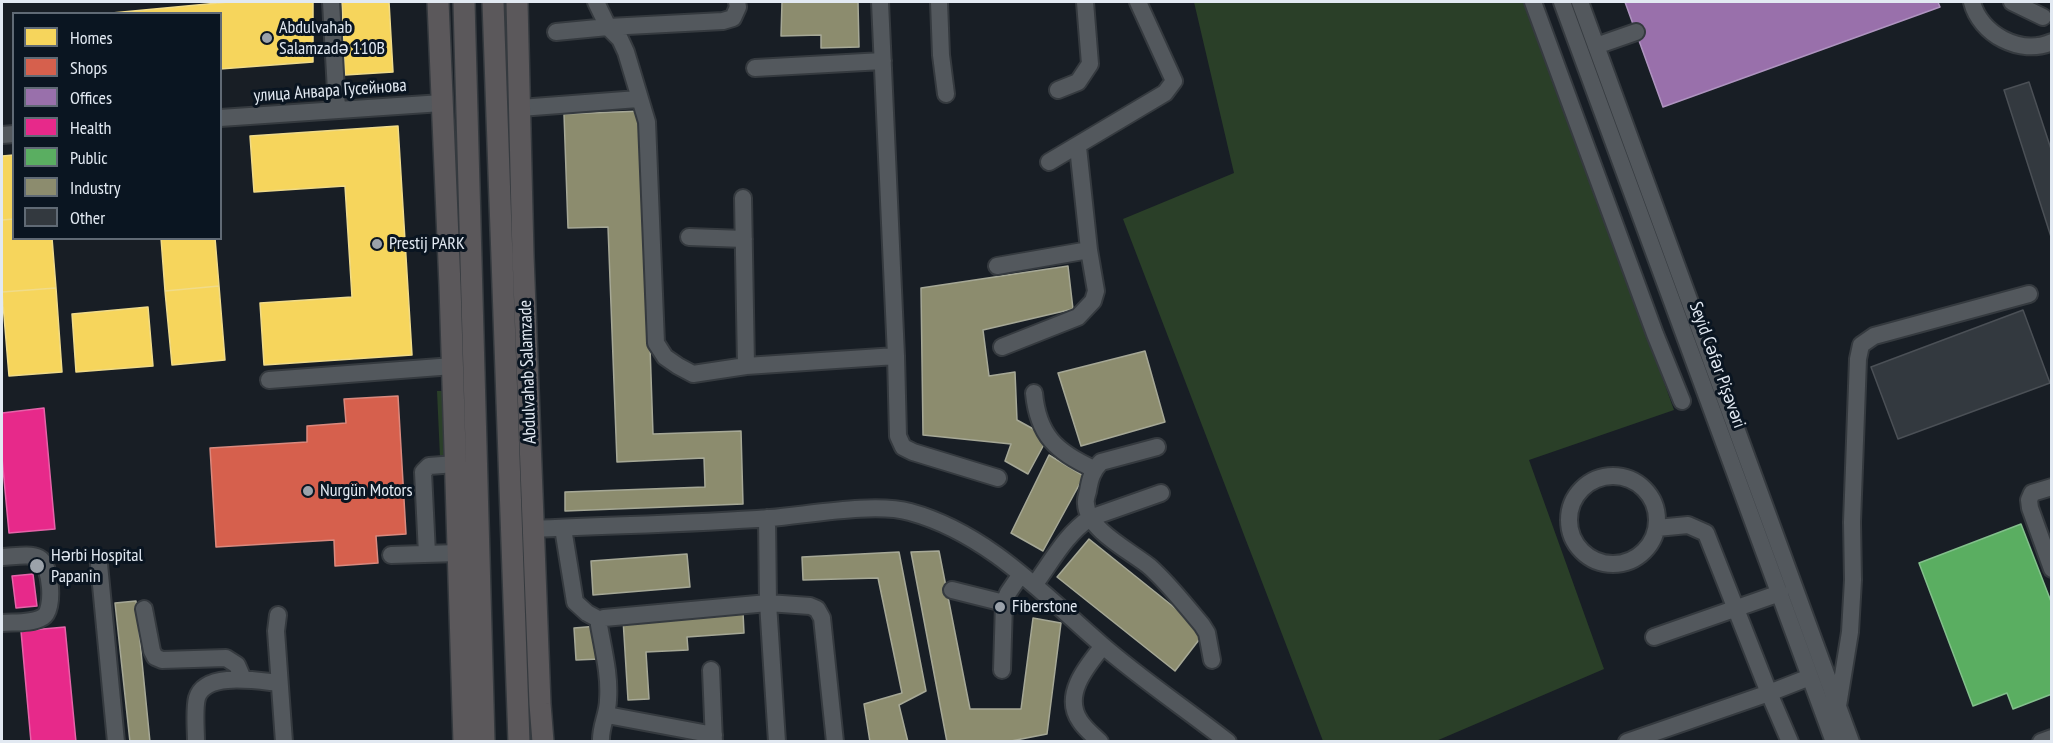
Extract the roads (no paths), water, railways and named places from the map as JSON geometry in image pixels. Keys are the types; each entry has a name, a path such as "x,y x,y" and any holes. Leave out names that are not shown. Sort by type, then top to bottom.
{"main road":[{"path":"438,2 453,366 464,741"},
{"path":"464,2 484,732"},
{"name":"Abdulvahab Salamzade","path":"493,2 519,741"},
{"name":"Abdulvahab Salamzade","path":"517,2 536,602 543,741"},
{"path":"508,445 532,488"},
{"path":"457,491 476,452"},
{"path":"515,649 536,602"},
{"path":"460,607 482,650"}],"street":[{"path":"331,2 337,109"},
{"path":"596,2 608,27 620,39 626,52 646,123 656,343 665,357 693,374 746,366 896,356"},
{"path":"556,32 723,21 733,18 738,7 737,2"},
{"path":"880,2 898,436 903,447 913,452 998,478"},
{"path":"939,2 941,56 946,94"},
{"path":"1058,90 1078,82 1090,63 1085,2"},
{"path":"1049,162 1078,147 1165,93 1174,81 1138,2"},
{"path":"1533,2 1655,334 1682,401"},
{"name":"Seyid Cəfər Pişəvəri","path":"1562,2 1834,741"},
{"name":"Seyid Cəfər Pişəvəri","path":"1580,2 1851,741"},
{"path":"1972,2 1975,15 1996,37 2031,46 2052,42"},
{"path":"2012,2 2043,17"},
{"path":"1596,46 1636,32"},
{"path":"755,68 883,61"},
{"path":"520,108 639,99"},
{"name":"улица Анвара Гусейнова","path":"222,118 442,104"},
{"path":"1002,347 1057,326 1084,312 1094,301 1096,291 1089,250 1078,147"},
{"path":"743,198 746,366"},
{"path":"689,237 744,239"},
{"path":"997,266 1089,250"},
{"path":"1838,707 1850,632 1857,382 1861,345 1874,336 2029,294"},
{"path":"1655,334 1681,324"},
{"path":"269,380 453,366"},
{"path":"1034,393 1040,425 1053,443 1068,456 1094,469"},
{"path":"1158,447 1101,462 1094,469 1086,504 1090,518 1100,530 1164,580 1207,633 1212,660"},
{"path":"427,554 423,472 429,465 456,464"},
{"path":"1606,476 1627,478 1637,482 1652,497 1658,518 1657,528 1653,538 1640,555 1621,563 1610,564 1590,557 1582,550 1571,532 1570,511 1579,492 1587,484 1606,476"},
{"path":"2052,487 2032,493 2029,500 2052,569"},
{"path":"1035,585 1071,534 1090,518 1161,493"},
{"path":"534,529 767,518 877,508 908,511 971,536 1035,585 1103,646 1228,741"},
{"path":"767,518 768,603 777,741"},
{"path":"1657,528 1688,525 1706,533 1790,741"},
{"path":"563,528 575,602 587,614 600,620 768,603 810,606 817,609 822,618 835,741"},
{"path":"392,555 458,553"},
{"path":"2,557 36,556 45,562 48,570 50,608 45,616 35,621 2,623"},
{"path":"99,564 116,741"},
{"path":"1002,670 1004,603 1021,574"},
{"path":"952,590 1004,603"},
{"path":"1654,637 1780,593"},
{"path":"144,609 155,657 162,660 226,658 237,665 243,679"},
{"path":"278,615 276,631 284,741"},
{"path":"600,620 609,690 607,715 601,741"},
{"path":"1100,741 1079,721 1073,705 1077,684 1103,646"},
{"path":"607,715 714,738 711,670"},
{"path":"1627,741 1810,677"},
{"path":"196,741 197,698 205,686 221,680 279,682"},
{"path":"2040,741 2052,738"}],"place":[{"name":"Abdulvahab Salamzadə 110B","path":"267,38"},
{"name":"Prestij PARK","path":"377,244"},
{"name":"Nurgün Motors","path":"308,491"},
{"name":"Hərbi Hospital Papanin","path":"37,566"},
{"name":"Fiberstone","path":"1000,607"}]}
